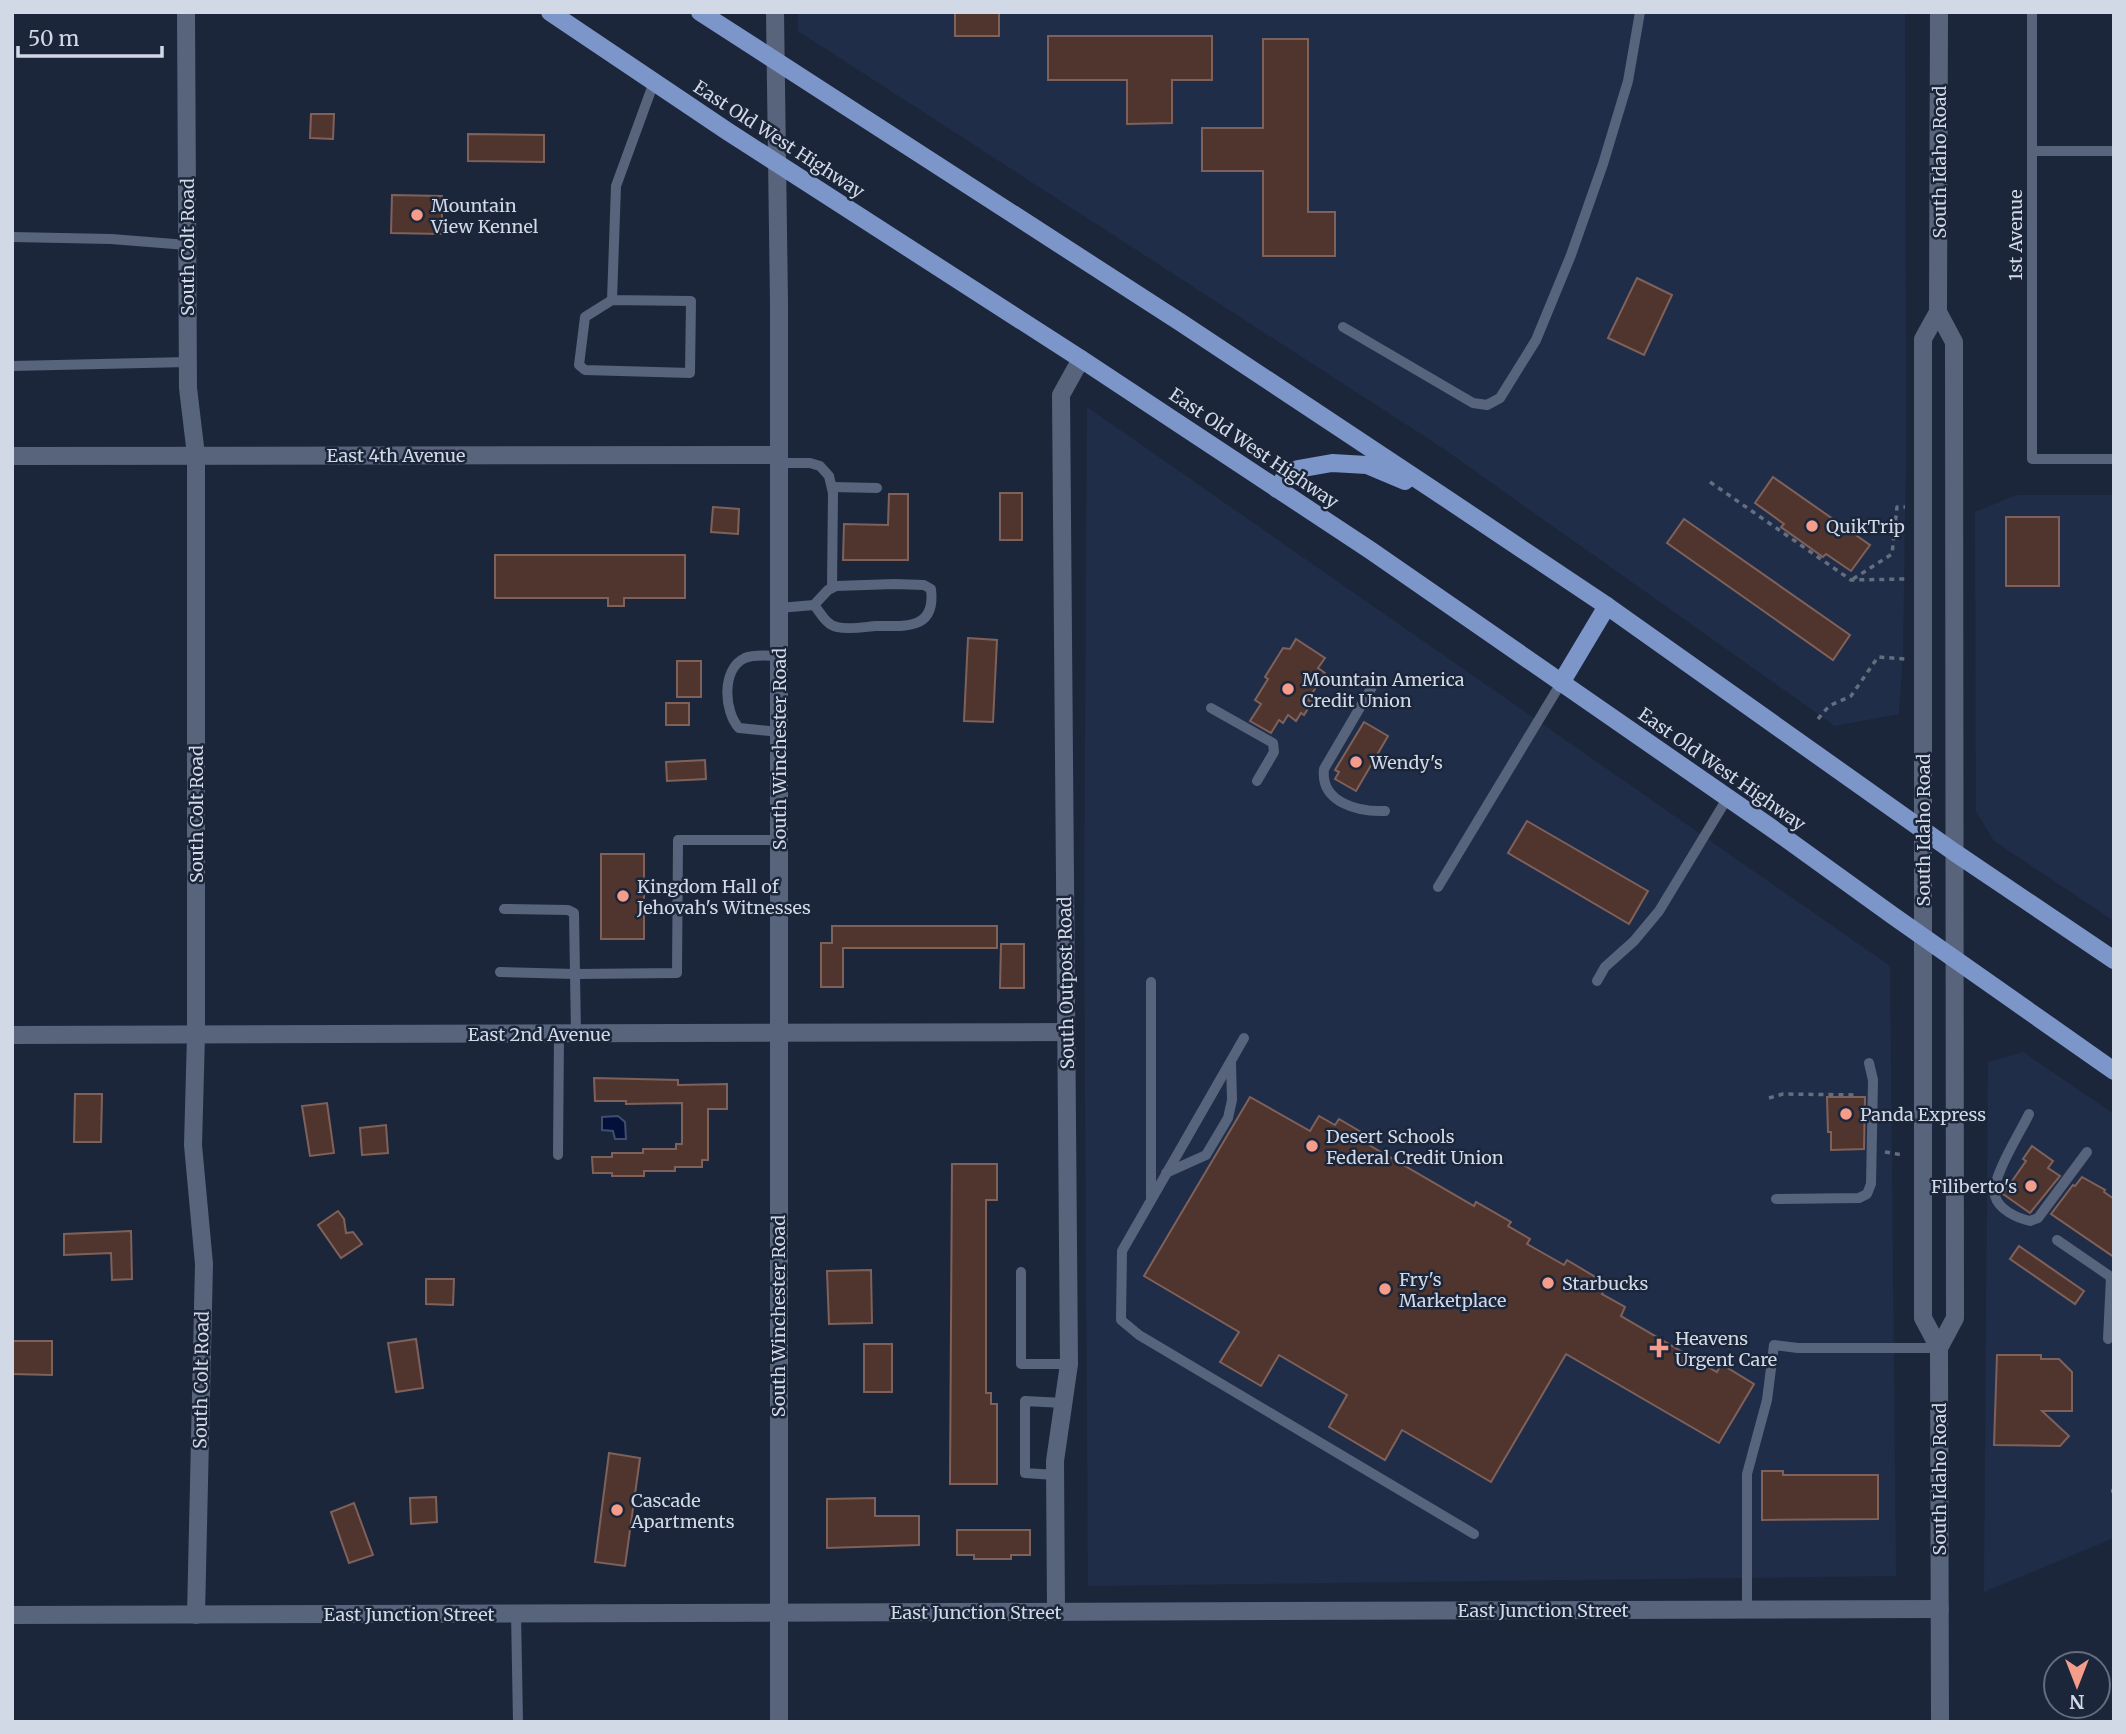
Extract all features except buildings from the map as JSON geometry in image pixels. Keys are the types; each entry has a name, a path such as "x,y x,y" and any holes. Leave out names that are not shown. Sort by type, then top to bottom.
{"main road":[{"name":"East Old West Highway","path":"550,12 776,163 1277,489 1728,797 2114,1071"},
{"path":"700,12 1168,315 1607,606 1954,852 2114,960"},
{"path":"1277,489 1286,475 1298,469 1349,463 1367,465 1444,497"},
{"path":"1562,684 1607,606"}],"street":[{"name":"South Colt Road","path":"186,12 188,388 196,455 196,1035 193,1145 204,1264 196,1615"},
{"name":"South Winchester Road","path":"775,12 779,459 779,1722"},
{"name":"South Idaho Road","path":"1939,12 1938,312 1923,340 1923,1318 1939,1348 1940,1722"},
{"name":"South Idaho Road","path":"1938,312 1954,342 1955,1318 1939,1348"},
{"name":"South Outpost Road","path":"1056,1612 1055,1475 1069,1364 1061,395 1081,359"},
{"name":"East 4th Avenue","path":"12,456 779,459"},
{"name":"East 2nd Avenue","path":"12,1035 1066,1032"},
{"name":"East Junction Street","path":"12,1615 1940,1609"}],"lane":[{"path":"1343,327 1473,403 1487,405 1500,398 1536,340 1571,255 1628,81 1640,12"},
{"name":"1st Avenue","path":"2032,12 2032,459 2114,459"},
{"path":"612,300 616,186 654,82"},
{"path":"2032,151 2114,151"},
{"path":"12,237 111,239 187,245"},
{"path":"612,300 691,301 690,373 585,370 579,365 585,317 612,300"},
{"path":"12,366 188,362"},
{"path":"779,459 820,466 829,476 832,487 832,588"},
{"path":"832,487 877,488"},
{"path":"779,608 814,605 832,588 894,584 924,585 930,589 931,610 925,618 909,626 838,628 827,622 814,605"},
{"path":"779,656 744,658 734,666 728,691 732,721 739,728 779,732"},
{"path":"1438,887 1562,684"},
{"path":"1372,687 1324,769 1323,778 1331,796 1357,810 1385,811"},
{"path":"1212,708 1273,743 1274,752 1256,781"},
{"path":"1597,981 1605,967 1634,941 1659,911 1728,797"},
{"path":"500,972 677,973 678,840 778,840"},
{"path":"504,909 568,910 574,913 575,974 558,1156"},
{"path":"1151,982 1151,1200"},
{"path":"1244,1038 1122,1251 1121,1320 1139,1335 1474,1534"},
{"path":"1166,1173 1206,1155 1228,1118 1232,1100 1231,1060"},
{"path":"1776,1199 1858,1198 1867,1194 1871,1184 1873,1095 1869,1063"},
{"path":"2029,1114 1998,1177 1994,1191 1995,1198 2002,1207 2030,1222 2038,1218 2087,1152"},
{"path":"2057,1240 2113,1278 2108,1339"},
{"path":"1021,1272 1021,1364 1069,1364"},
{"path":"1747,1610 1747,1474 1767,1400 1774,1345 1798,1348 1939,1348"},
{"path":"1055,1475 1025,1473 1025,1401 1064,1403"},
{"path":"516,1614 518,1722"}],"path":[{"path":"1710,482 1851,580 1908,579"},
{"path":"1851,580 1892,554 1897,508 1907,507"},
{"path":"1818,719 1829,706 1851,696 1878,657 1905,659"},
{"path":"1769,1098 1783,1094 1873,1095"},
{"path":"1885,1141 1885,1153 1903,1156"}],"shaded area":[{"path":"798,12 1905,12 1906,451 1903,652 1899,714 1835,726 1441,447 798,31"},
{"path":"1087,407 1890,966 1896,1576 1088,1586 1084,921"},
{"path":"2017,495 2114,495 2114,921 1994,841 1976,811 1975,512"},
{"path":"2023,1052 2114,1114 2114,1538 1984,1592 1988,1062"},
{"path":"618,1116 625,1122 626,1139 615,1139 613,1131 602,1130 602,1117"}],"place":[{"name":"Mountain View Kennel","path":"417,215"},
{"name":"QuikTrip","path":"1812,526"},
{"name":"Mountain America Credit Union","path":"1288,689"},
{"name":"Wendy's","path":"1356,762"},
{"name":"Kingdom Hall of Jehovah's Witnesses","path":"623,896"},
{"name":"Panda Express","path":"1846,1114"},
{"name":"Desert Schools Federal Credit Union","path":"1312,1146"},
{"name":"Filiberto's","path":"2031,1186"},
{"name":"Starbucks","path":"1548,1283"},
{"name":"Fry's Marketplace","path":"1385,1289"},
{"name":"Heavens Urgent Care","path":"1659,1348"},
{"name":"Cascade Apartments","path":"617,1510"}]}
